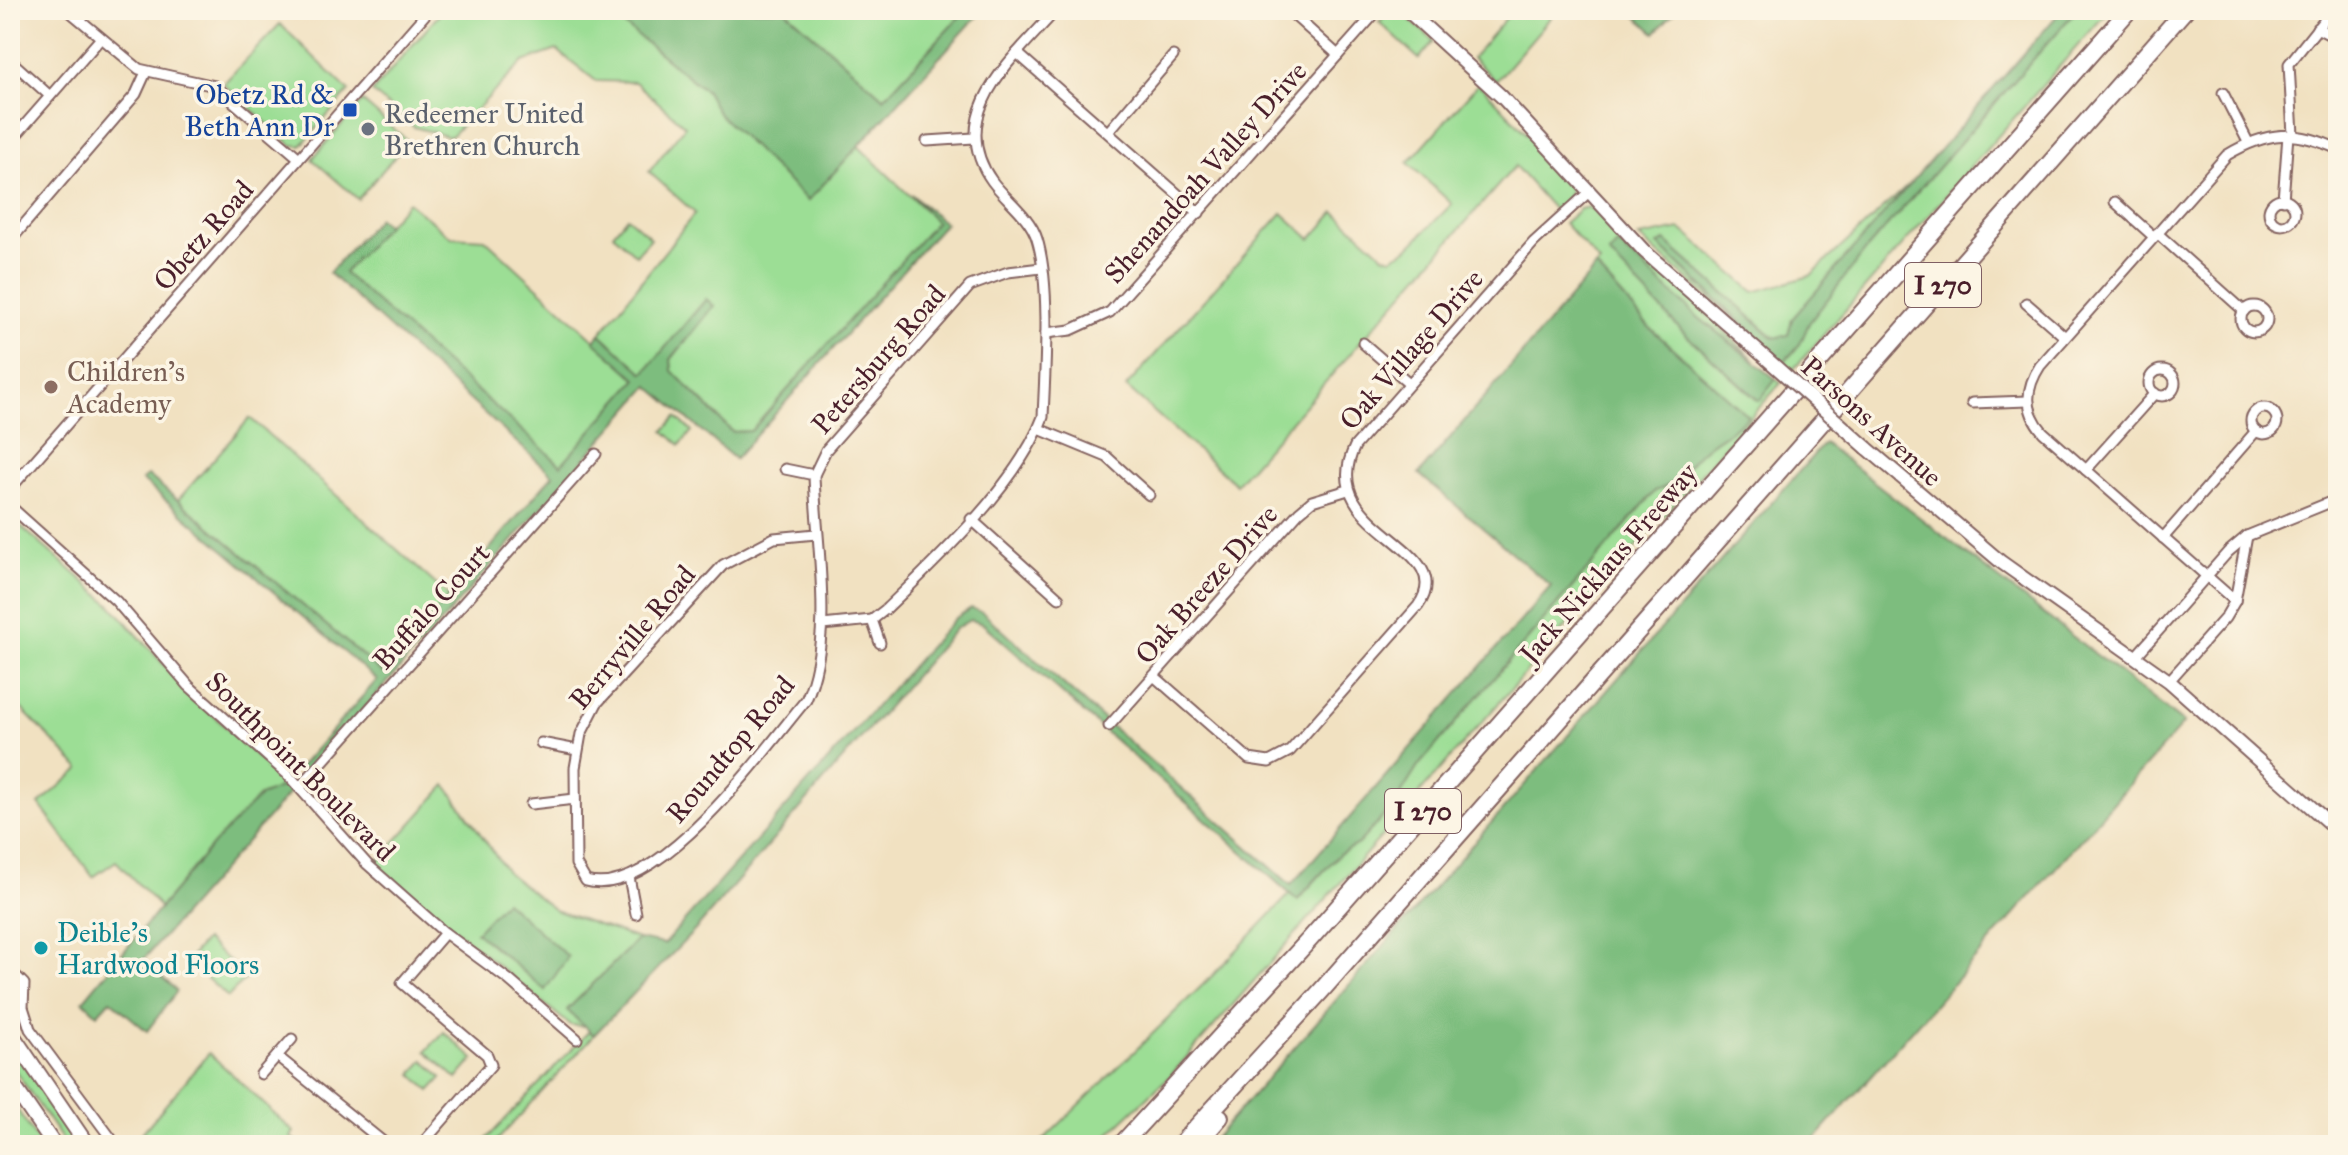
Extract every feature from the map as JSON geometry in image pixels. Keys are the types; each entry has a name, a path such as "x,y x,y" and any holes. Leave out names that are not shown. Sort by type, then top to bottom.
{"highway":[{"name":"Jack Nicklaus Freeway","path":"1121,1145 1300,951 2129,10"},
{"name":"I 270","path":"1180,1145 1321,991 2185,10"},
{"path":"1196,1145 1321,991"}],"main road":[{"path":"10,1032 87,1145"},
{"path":"10,1081 54,1145"}],"street":[{"path":"68,10 146,72 215,86 299,158"},
{"name":"Obetz Road","path":"10,489 429,10"},
{"path":"822,625 872,620 918,579 1018,466 1039,429 1043,417 1046,333 1041,268 1033,230 985,170 974,138 987,90 1056,10"},
{"path":"1288,10 1338,55"},
{"name":"Shenandoah Valley Drive","path":"1046,333 1071,330 1110,312 1378,10"},
{"name":"Parsons Avenue","path":"1407,10 1502,97 1645,252 1867,448 2001,562 2169,681 2338,831"},
{"path":"2283,200 2290,135 2289,64 2332,10"},
{"path":"2317,28 2338,39"},
{"path":"10,142 101,38"},
{"path":"1017,53 1199,213"},
{"path":"1108,132 1173,56"},
{"path":"10,60 50,96"},
{"path":"10,241 136,94 146,72"},
{"path":"2223,93 2248,142"},
{"path":"2235,601 2037,425 2028,401 2035,374 2227,155 2267,135 2290,135 2338,149"},
{"path":"927,141 974,138"},
{"name":"Oak Village Drive","path":"1348,490 1348,463 1355,446 1534,242 1589,192"},
{"path":"2115,202 2244,311"},
{"name":"Petersburg Road","path":"816,534 814,475 839,432 970,286 1008,272 1041,268"},
{"path":"2026,303 2065,337"},
{"path":"1363,343 1409,383"},
{"path":"2086,470 2155,393"},
{"path":"1972,403 2028,401"},
{"path":"1039,429 1107,457 1149,495"},
{"path":"2163,538 2256,431"},
{"name":"Buffalo Court","path":"300,787 596,454"},
{"path":"785,469 814,475"},
{"path":"1154,676 1254,761 1269,762 1290,751 1424,596 1426,580 1415,560 1357,507 1348,490"},
{"name":"Oak Breeze Drive","path":"1109,726 1299,512 1312,501 1348,490"},
{"path":"2136,656 2206,575 2247,536 2338,499"},
{"name":"Southpoint Boulevard","path":"10,506 116,601 189,686 300,787 367,864 445,933 509,980 577,1039"},
{"path":"971,519 1059,598"},
{"name":"Roundtop Road","path":"589,883 629,877 656,864 680,844 806,700 814,682 822,625 816,534"},
{"name":"Berryville Road","path":"589,883 576,864 577,750 587,719 597,703 723,565 774,538 816,534"},
{"path":"2169,681 2225,618 2235,601 2247,536"},
{"path":"872,620 880,643"},
{"path":"541,743 577,750"},
{"path":"531,804 575,799"},
{"path":"629,877 636,914"},
{"path":"421,1145 480,1079 490,1061 402,983 445,933"},
{"path":"10,970 24,984 25,1019 30,1029 116,1145"},
{"path":"261,1074 292,1039"},
{"path":"277,1056 387,1145"}],"green space":[{"path":"443,10 606,10 706,91 719,113 808,201 857,145 937,222 751,431 733,432 672,371 671,360 714,306 707,300 644,374 600,334 695,213 649,172 685,126 635,82 596,81 557,50 523,62 450,137 414,127 372,92"},
{"path":"606,10 785,10 884,98 966,10 983,10 808,201 718,113 706,91"},
{"path":"785,10 966,10 884,98"},
{"path":"1513,10 1557,10 1496,81 1472,58"},
{"path":"1629,10 1676,10 1655,33"},
{"path":"2062,10 2094,10 2090,14 2073,14 1866,250 1809,323 1800,344 1784,362 1658,245 1665,241 1774,338 1788,335 1792,319"},
{"path":"2094,10 2109,10 1792,371 1784,363 1800,344 1809,323 1866,250 2073,14 2090,14"},
{"path":"1389,12 1401,12 1434,41 1419,59 1379,22"},
{"path":"280,24 349,91 301,146 291,145 223,84"},
{"path":"1479,83 1560,169 1570,184 1569,196 1556,212 1515,166 1236,484 1126,387 1282,213 1311,239 1335,212 1383,255 1391,258 1407,249 1452,204 1408,163"},
{"path":"362,101 408,141 358,199 312,159"},
{"path":"1914,180 1792,319 1788,335 1775,338 1665,241 1658,245 1762,344 1639,237 1681,229 1754,292 1810,276"},
{"path":"911,194 945,223 735,459 649,386 305,776 298,769 377,680 142,480 148,475 383,673 553,475 329,273 378,218 387,225 344,273 561,465 637,379 594,341 600,334 644,373 706,299 714,306 671,359 672,371 732,432 751,431 936,222"},
{"path":"408,202 451,237 485,239 637,379 561,466 343,273"},
{"path":"1589,207 1600,213 1756,361 1699,318 1618,244 1609,254 1684,333 1758,401 1776,379 1781,383 1171,1075 1097,1145 1038,1145 1213,975 1290,894 1298,900 1339,854 1358,844 1394,805 1419,765 1655,491 1671,483 1701,452 1747,415 1650,328 1596,267 1600,263 1564,223 1580,209"},
{"path":"627,217 651,238 636,255 613,234"},
{"path":"1618,244 1699,318 1776,379 1759,401 1684,333 1609,254"},
{"path":"1596,267 1650,328 1748,416 1701,452 1671,483 1655,491 1419,765 1394,805 1358,844 1339,854 1297,900 983,624 970,620 956,628 697,928 594,1035 567,1010 638,939 664,944 954,619 971,608 982,612 1291,885 1551,586 1419,474"},
{"path":"676,417 692,431 680,445 664,431"},
{"path":"250,418 449,596 383,673 178,500"},
{"path":"1824,443 2184,723 1810,1145 1209,1145"},
{"path":"10,517 111,605 181,684 286,785 259,796 160,907 116,861 93,877 39,804 80,769 10,697"},
{"path":"286,785 292,790 143,960 177,991 147,1031 110,1000 97,1014 83,1001 213,844 260,796"},
{"path":"446,785 508,873 555,910 638,939 567,1010 584,1026 570,1025 375,864"},
{"path":"505,901 568,957 545,990 476,932"},
{"path":"205,940 247,977 228,997 187,961"},
{"path":"589,1031 594,1035 493,1145 481,1145"},
{"path":"444,1032 474,1059 457,1079 426,1051"},
{"path":"10,1044 80,1145 66,1145 10,1063"},
{"path":"209,1053 294,1132 291,1137 301,1145 132,1145"},
{"path":"424,1060 442,1078 430,1091 412,1074"},
{"path":"10,1099 41,1145 10,1145"}],"place":[{"name":"Obetz Rd & Beth Ann Dr","path":"350,110"},
{"name":"Redeemer United Brethren Church","path":"368,129"},
{"name":"Children's Academy","path":"51,387"},
{"name":"Deible's Hardwood Floors","path":"41,948"}]}
